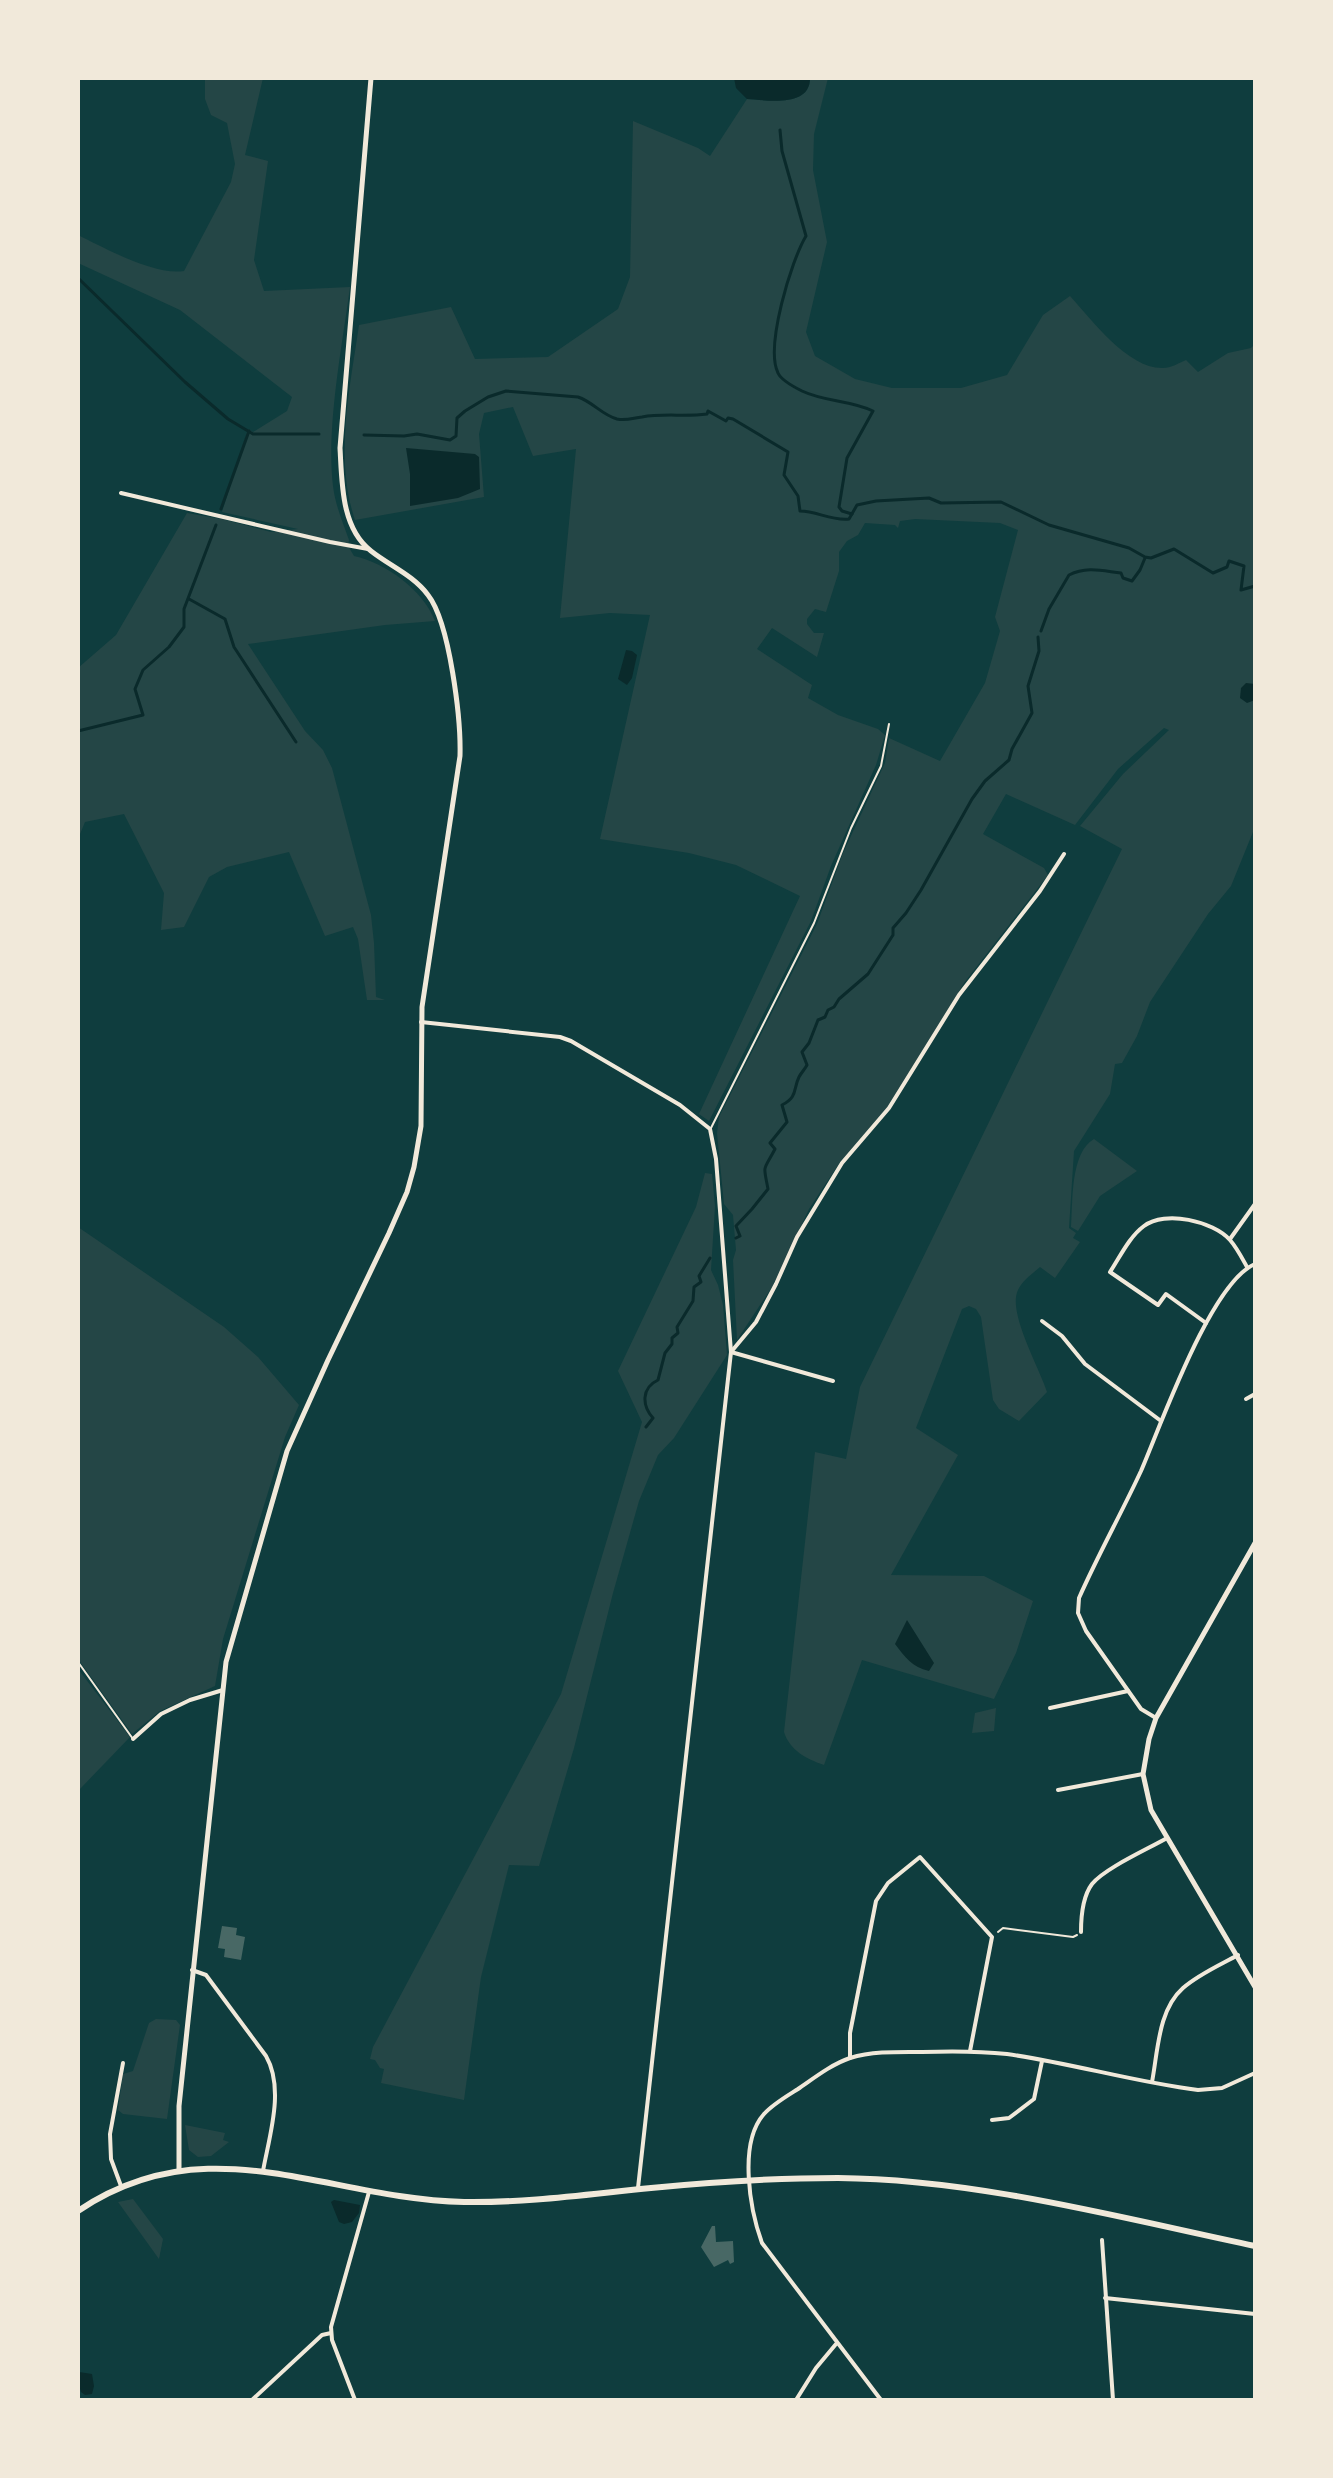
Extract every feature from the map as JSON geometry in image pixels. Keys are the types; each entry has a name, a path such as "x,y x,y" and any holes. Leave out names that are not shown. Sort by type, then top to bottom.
{"main road":[{"path":"78,2211 121,2186 156,2174 227,2168 263,2171 425,2200 486,2202 750,2181 868,2179 976,2191 1255,2246"}],"street":[{"path":"179,2170 178,2118 226,1662 287,1451 389,1233 414,1167 421,1126 421,1022 458,770 461,730 443,629 431,598 408,575 368,549 349,520 345,500 340,448 371,78"},
{"path":"121,493 368,549"},
{"path":"731,1352 756,1322 797,1237 842,1163 889,1108 959,995 1040,891 1064,854"},
{"path":"421,1022 560,1037 571,1041 680,1105 710,1129 716,1159 731,1352 638,2189"},
{"path":"1230,1239 1255,1204"},
{"path":"1206,1323 1166,1294 1158,1305 1110,1272 1136,1233 1151,1222 1173,1219 1195,1221 1216,1229 1230,1239 1247,1267"},
{"path":"1156,1718 1141,1709 1128,1691 1086,1631 1077,1606 1206,1323 1238,1276 1255,1264"},
{"path":"1042,1321 1062,1336 1085,1364 1161,1421"},
{"path":"731,1352 833,1381"},
{"path":"1246,1399 1255,1394"},
{"path":"1255,1543 1156,1718 1143,1774 1151,1810 1255,1987"},
{"path":"133,1739 161,1714 190,1700 223,1690"},
{"path":"1050,1708 1128,1691"},
{"path":"1058,1790 1143,1774"},
{"path":"1081,1932 1086,1894 1094,1882 1167,1838"},
{"path":"850,2058 850,2033 876,1901 888,1883 920,1857 992,1937 970,2051"},
{"path":"1152,2082 1163,2021 1172,2002 1188,1984 1238,1955"},
{"path":"192,1970 206,1975 272,2067 274,2099 263,2171"},
{"path":"881,2400 762,2243 756,2225 749,2160 752,2139 765,2114 793,2091 850,2058 891,2053 970,2051 1198,2090 1231,2085 1255,2073"},
{"path":"992,2120 1009,2118 1034,2099 1042,2061"},
{"path":"121,2186 111,2159 110,2134 123,2063"},
{"path":"355,2400 331,2333 369,2192"},
{"path":"1102,2240 1113,2400"},
{"path":"1105,2298 1255,2314"},
{"path":"252,2400 322,2335 331,2333"},
{"path":"796,2400 836,2343"}],"lane":[{"path":"710,1129 814,923 845,843 881,766 889,724"},
{"path":"78,1662 133,1739"}],"path":[{"path":"992,1937 1003,1928 1073,1937 1081,1932"}],"shaded area":[{"path":"205,78 263,78 245,155 268,161 254,260 264,291 350,287 333,413 331,463 336,500 349,540 348,546 354,556 391,571 422,599 435,621 248,644 305,731 323,750 332,768 371,915 376,997 385,1000 367,1000 358,939 353,927 325,936 289,852 227,867 209,877 184,927 161,930 164,893 124,814 85,822 78,839 78,668 116,635 187,513 271,532 298,529 222,512 248,429 253,432 287,411 292,397 180,310 78,263 78,235 145,265 184,271 231,182 235,164 227,123 211,115 205,99"},
{"path":"734,78 810,78 803,94 776,101 747,99 736,88"},
{"path":"810,78 828,78 814,134 813,170 827,242 806,332 815,356 855,379 892,388 961,388 1007,375 1043,315 1070,296 1124,352 1150,366 1166,368 1186,360 1198,372 1228,353 1251,348 1255,344 1255,827 1231,886 1208,914 1150,1002 1122,1063 1115,1064 1110,1094 1074,1151 1069,1228 1076,1233 1073,1238 1080,1242 1055,1278 1040,1267 1018,1290 1016,1300 1020,1326 1047,1392 1019,1421 999,1409 993,1400 981,1317 976,1309 969,1306 962,1309 916,1428 958,1455 891,1575 984,1576 1033,1601 1016,1653 994,1699 862,1660 824,1765 795,1749 784,1732 815,1452 846,1459 860,1387 1122,849 1080,826 1123,774 1169,730 1164,728 1118,769 1075,825 1006,794 983,834 1044,868 1048,875 964,983 888,1106 840,1162 809,1209 772,1287 737,1340 733,1260 736,1250 733,1215 724,1204 717,1133 719,1117 817,924 843,853 885,763 889,738 940,761 985,683 1000,631 995,617 1018,530 1000,523 915,519 900,521 898,528 895,525 865,523 858,535 847,541 839,552 839,571 826,612 815,609 807,619 814,633 824,633 817,657 772,628 757,649 812,685 808,698 885,735 876,765 831,866 811,921 709,1121 699,1114 800,896 736,865 689,853 600,839 650,615 610,613 560,618 576,449 533,456 513,407 484,413 479,434 484,497 355,520 349,496 345,448 348,398 359,325 451,307 475,359 548,357 618,309 630,277 633,121 710,156 747,99 776,101 795,98 808,88"},
{"path":"406,448 475,454 479,457 480,489 458,498 410,506"},
{"path":"626,650 637,655 632,678 627,685 618,679"},
{"path":"1246,683 1255,684 1255,700 1247,703 1240,698 1241,688"},
{"path":"1094,1139 1137,1171 1100,1196 1078,1231 1071,1227 1074,1178 1081,1155"},
{"path":"705,1173 712,1174 715,1206 711,1270 723,1305 727,1355 674,1438 658,1455 639,1501 574,1748 539,1866 509,1865 481,1977 464,2100 381,2083 384,2069 370,2059 373,2047 561,1694 642,1422 618,1371 696,1207"},
{"path":"78,1227 224,1327 258,1357 299,1405 285,1437 223,1639 215,1686 160,1711 132,1734 78,1659"},
{"path":"907,1620 934,1663 929,1671 913,1664 895,1644"},
{"path":"78,1669 130,1737 78,1791"},
{"path":"996,1708 994,1731 972,1733 975,1713"},
{"path":"156,2019 176,2020 180,2025 167,2119 123,2114 118,2110 123,2074 133,2071 149,2023"},
{"path":"185,2125 225,2133 223,2140 229,2142 211,2156 198,2157 189,2150"},
{"path":"133,2199 163,2239 159,2259 118,2202"},
{"path":"331,2202 360,2205 359,2213 352,2222 339,2222"},
{"path":"79,2372 92,2374 92,2394 81,2392"}],"building":[{"path":"222,1926 237,1928 236,1935 245,1937 241,1960 224,1957 225,1949 218,1948"},
{"path":"712,2226 715,2226 716,2242 733,2241 734,2262 730,2264 728,2260 714,2267 701,2247"}],"waterway":[{"path":"780,130 782,151 806,236 793,264 782,304 777,325 775,361 780,376 799,389 873,411 847,458 839,507 852,514"},
{"path":"78,278 185,382 228,419 253,434 319,434"},
{"path":"364,435 417,434 450,440 456,436 457,418 488,397 506,391 578,397 620,420 658,415 699,415 708,411 726,421 733,419 788,452 784,475 798,496 800,511 849,519 857,505 876,501 929,498 941,503 1001,502 1049,525 1129,548 1145,557 1151,558 1174,549 1213,573 1227,567 1229,561 1244,566 1241,590 1255,586"},
{"path":"221,509 249,431"},
{"path":"78,731 143,715 135,689 143,670 169,647 184,627 184,609 216,525"},
{"path":"1041,631 1049,609 1069,575 1101,570 1121,573 1123,578 1132,581 1145,558"},
{"path":"189,599 225,619 234,647 296,742"},
{"path":"736,1238 740,1236 736,1226 768,1189 765,1168 775,1149 770,1143 787,1122 782,1105 793,1096 807,1065 802,1052 818,1020 825,1017 828,1010 868,974 893,935 893,928 921,890 972,799 985,781 1009,760 1032,713 1028,686 1039,651 1038,637"},
{"path":"646,1427 653,1418 645,1403 646,1392 658,1380 665,1353 678,1333 677,1327 693,1301 694,1287 701,1282 699,1276 710,1258"}]}
